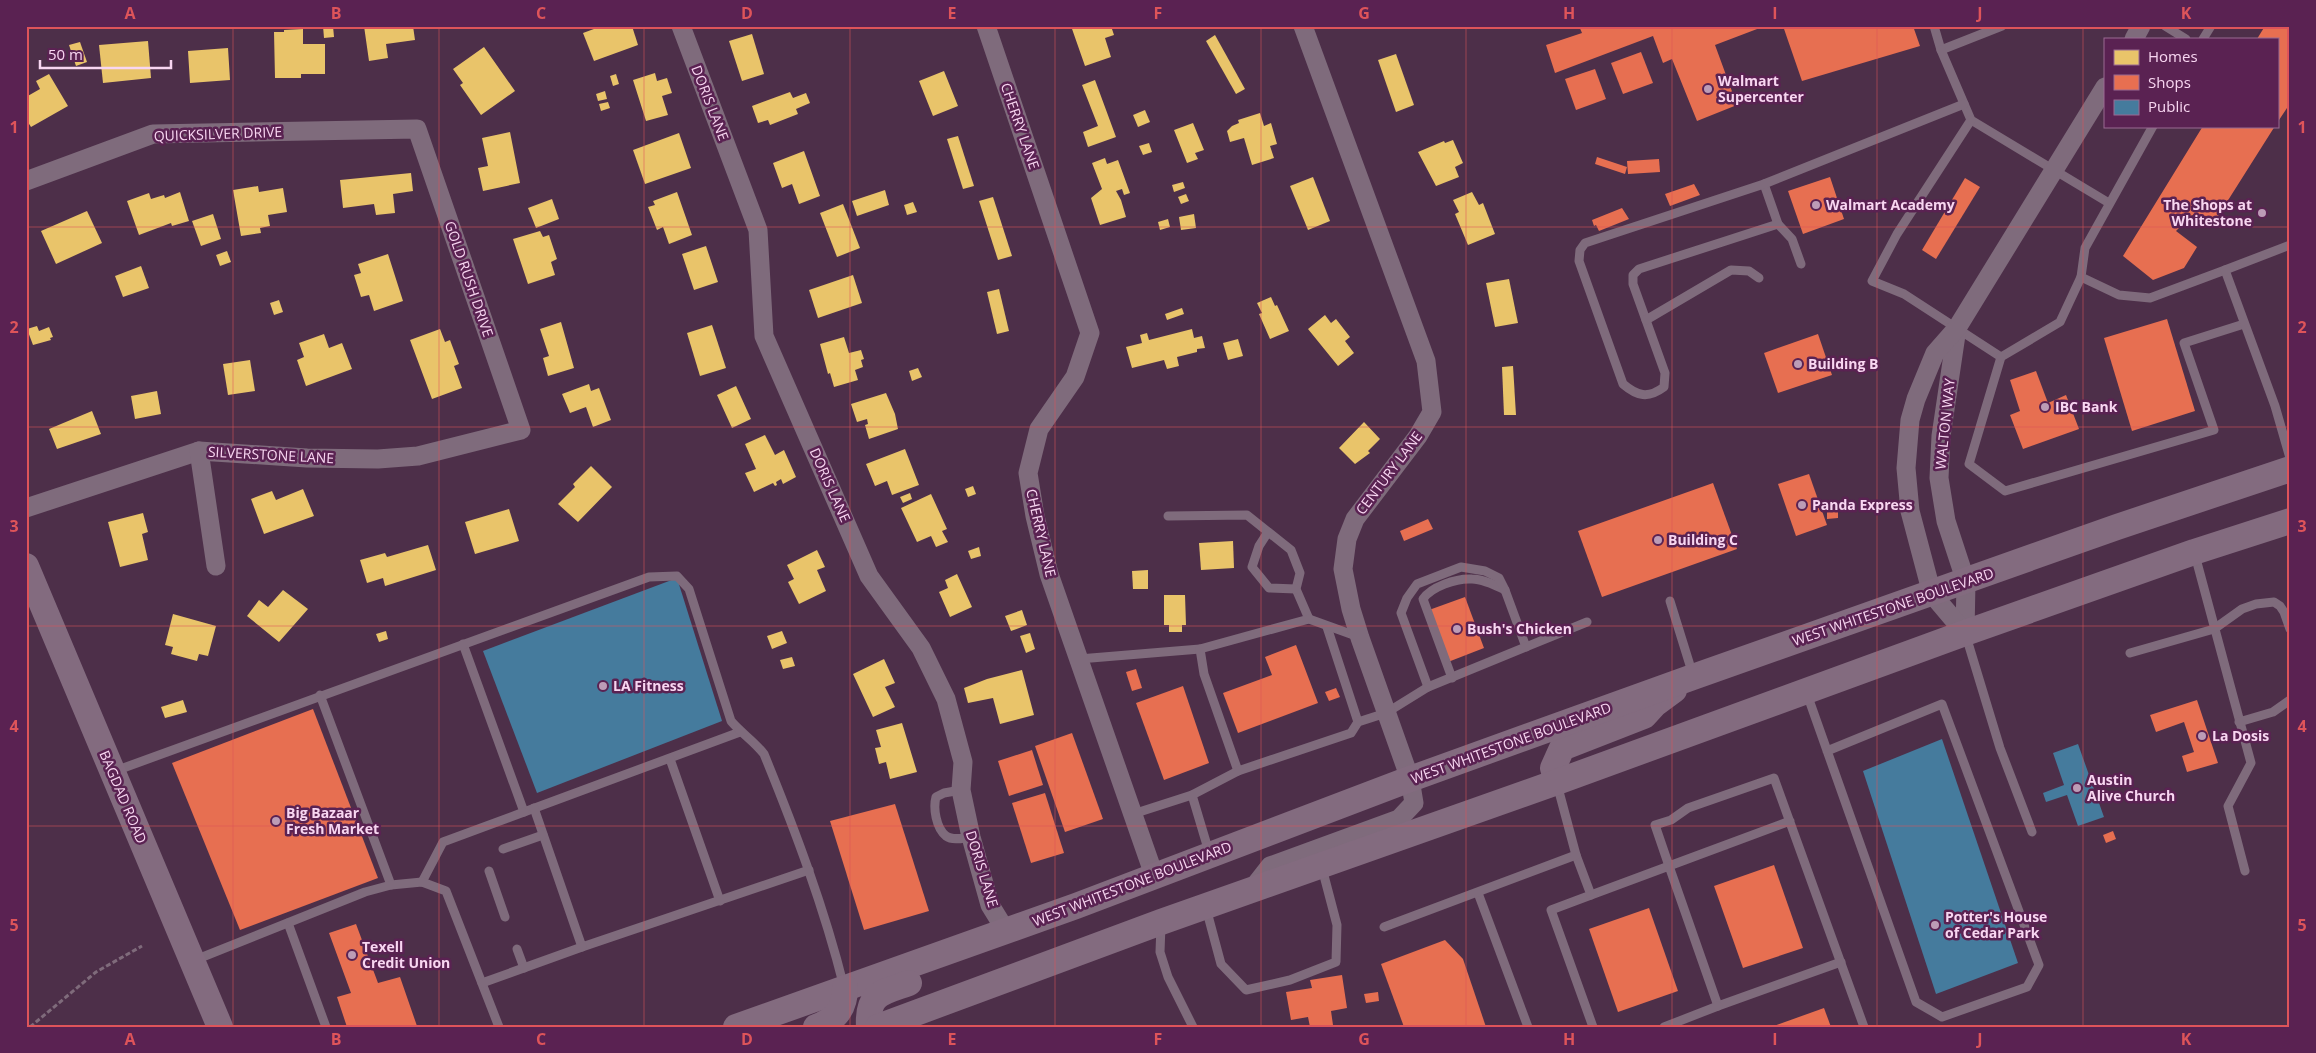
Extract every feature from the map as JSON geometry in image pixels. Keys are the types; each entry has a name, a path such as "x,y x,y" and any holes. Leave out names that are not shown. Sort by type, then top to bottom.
{"main road":[{"name":"WEST WHITESTONE BOULEVARD","path":"736,1027 1076,906 1410,779 1693,677 1966,582 2117,526 2290,469"},
{"path":"878,1027 1252,889 1557,782 1965,633 2194,552 2290,521"},
{"name":"BAGDAD ROAD","path":"26,566 220,1027"},
{"path":"1557,782 1552,768 1562,748 1644,716 1655,704 1693,677"},
{"path":"869,1027 868,1011 871,1002 877,996 1058,928 1067,922 1076,906"},
{"path":"816,1027 828,1022 840,1010 844,999 844,988"}],"street":[{"name":"DORIS LANE","path":"681,26 758,230 764,336 869,576 921,648 946,699 962,762 961,790 971,837 990,905 1006,931"},
{"name":"CHERRY LANE","path":"986,26 1090,332 1075,378 1039,429 1028,473 1035,516 1049,574 1154,875"},
{"name":"CENTURY LANE","path":"1252,889 1270,866 1399,818 1414,804 1410,779 1351,610 1343,569 1347,539 1355,519 1418,436 1432,412 1426,361 1303,26"},
{"path":"2135,38 2141,26"},
{"name":"WALTON WAY","path":"1965,633 1932,594 1908,497 1906,468 1910,420 1935,353 1958,328 2104,89"},
{"name":"QUICKSILVER DRIVE","path":"26,181 153,134 417,129"},
{"name":"GOLD RUSH DRIVE","path":"417,129 521,430"},
{"name":"WALTON WAY","path":"1958,328 1941,436 1939,478 1946,521 1966,582 1965,633"},
{"name":"SILVERSTONE LANE","path":"26,508 199,451 306,458 386,459 418,456 521,430"},
{"path":"199,451 216,566"}],"lane":[{"path":"1934,26 1941,50 1971,120 2109,203"},
{"path":"1941,50 2002,26"},
{"path":"2165,26 2184,38"},
{"path":"2204,38 2211,26"},
{"path":"1778,224 1639,269 1633,274 1633,284 1666,373 1666,380 1664,387 1658,392 1640,395 1623,384 1579,261 1580,250 1585,243 1764,184 1964,104"},
{"path":"1971,120 1897,234 1872,281 1904,294 2001,358"},
{"path":"2152,128 2085,248 2082,277 2060,322 2001,358 1969,464 2005,491 2214,430 2184,343 2244,324"},
{"path":"1764,184 1778,224 1792,240 1801,264"},
{"path":"2082,277 2119,295 2150,298 2290,245"},
{"path":"1646,320 1730,270 1749,271 1759,278"},
{"path":"2225,270 2275,406 2290,458"},
{"path":"1168,516 1247,515 1291,550 1300,573 1296,589 1309,619"},
{"path":"1268,532 1258,546 1252,567 1269,588 1296,589"},
{"path":"2194,552 2251,763 2228,806 2245,871"},
{"path":"1428,687 1401,613 1407,598 1417,584 1461,567 1485,571 1498,578 1505,590 1526,647"},
{"path":"112,772 320,695 650,577 677,576 689,589 731,720 740,732 755,742 764,754 809,870 831,936 844,988"},
{"path":"1452,678 1423,599 1427,593 1442,586 1471,578 1487,582 1505,590"},
{"path":"1670,601 1693,677"},
{"path":"2130,653 2214,629 2242,609 2256,604 2274,602 2284,612 2290,629"},
{"path":"1079,659 1200,650 1309,619 1360,638"},
{"path":"1133,814 1192,795 1238,771 1351,733 1358,722 1386,713 1428,687 1587,622"},
{"path":"1327,627 1358,722"},
{"path":"1965,633 2000,748 2032,832"},
{"path":"464,644 524,812"},
{"path":"1200,650 1204,674 1238,771"},
{"path":"1806,692 1916,1002 1942,1017 2026,987 2038,965 1942,704 1827,751"},
{"path":"320,695 391,885"},
{"path":"2239,722 2273,712 2290,700"},
{"path":"422,882 443,842 740,732"},
{"path":"670,759 720,901"},
{"path":"1718,1006 1655,825 1671,820 1688,808 1774,778 1864,1027"},
{"path":"1557,782 1576,855 1591,894"},
{"path":"961,790 944,793 936,797 934,804 938,825 946,836 956,839 971,837"},
{"path":"1192,795 1210,854"},
{"path":"534,808 582,947"},
{"path":"1593,1027 1550,910 1790,822"},
{"path":"503,849 543,835"},
{"path":"1384,927 1576,855"},
{"path":"1206,907 1221,964 1246,990 1290,980 1336,962 1337,925 1321,864"},
{"path":"482,983 809,870"},
{"path":"489,871 505,917"},
{"path":"192,961 365,892 391,885 422,882 446,891 482,983 496,1026"},
{"path":"1478,893 1528,1027"},
{"path":"1161,922 1160,952 1168,977 1193,1027"},
{"path":"288,923 326,1027"},
{"path":"517,949 524,968"},
{"path":"1664,1027 1841,962"}],"path":[{"path":"30,1027 96,972 142,946"}],"building: Homes":[{"path":"323,26 333,26 334,37 324,38"},
{"path":"364,26 413,26 415,40 386,44 388,58 369,61"},
{"path":"602,26 632,26 638,45 594,61 583,33"},
{"path":"1071,26 1111,26 1114,35 1105,38 1111,57 1085,66"},
{"path":"303,29 303,44 325,44 325,74 301,74 301,78 275,78 274,32"},
{"path":"752,34 764,74 742,81 729,41"},
{"path":"1215,35 1245,89 1236,94 1206,41"},
{"path":"148,41 151,78 103,83 99,45"},
{"path":"80,42 87,62 76,66 69,45"},
{"path":"484,47 515,91 481,115 460,85 463,83 453,69"},
{"path":"228,48 230,80 190,83 188,51"},
{"path":"1396,54 1414,105 1396,112 1378,60"},
{"path":"944,71 958,106 933,116 919,81"},
{"path":"655,73 657,81 667,78 672,93 662,96 668,115 646,121 633,80"},
{"path":"49,74 68,106 31,127 26,119 26,97 40,89 36,81"},
{"path":"616,74 619,84 613,86 610,76"},
{"path":"1095,80 1116,137 1088,147 1083,132 1098,126 1082,85"},
{"path":"605,91 607,99 598,101 596,94"},
{"path":"790,92 793,98 806,93 810,103 796,109 798,114 770,125 768,120 758,123 752,106"},
{"path":"608,102 610,108 601,111 599,104"},
{"path":"1145,110 1150,122 1138,127 1133,115"},
{"path":"1260,113 1264,126 1271,123 1277,144 1270,146 1274,158 1252,165 1244,138 1230,142 1227,131 1239,123 1238,120"},
{"path":"1193,123 1204,150 1195,153 1198,159 1187,163 1174,130"},
{"path":"510,132 520,183 483,191 478,168 488,166 482,138"},
{"path":"679,133 691,168 645,184 633,150"},
{"path":"958,136 974,186 963,189 947,139"},
{"path":"1453,140 1463,163 1455,167 1459,177 1436,186 1418,152 1444,141 1445,143"},
{"path":"1149,143 1152,152 1143,155 1139,146"},
{"path":"804,151 820,196 799,204 792,184 782,188 773,163"},
{"path":"1105,158 1107,164 1118,160 1130,193 1124,195 1122,189 1116,191 1126,217 1100,225 1091,198 1102,189 1092,163"},
{"path":"411,173 413,191 393,194 395,213 376,215 374,204 343,208 340,180"},
{"path":"1313,177 1330,221 1308,230 1290,186"},
{"path":"1183,182 1185,188 1174,192 1172,185"},
{"path":"258,186 259,192 283,188 287,212 268,215 270,226 260,228 261,233 241,236 233,190"},
{"path":"885,190 889,205 857,216 852,201"},
{"path":"180,192 189,221 172,226 171,223 139,235 127,201 149,193 151,199 164,195 165,198"},
{"path":"677,192 692,235 669,244 663,227 657,230 648,207 655,205 653,201"},
{"path":"1472,192 1479,205 1483,203 1495,234 1468,245 1455,214 1459,212 1453,200"},
{"path":"1186,194 1189,201 1181,204 1178,197"},
{"path":"993,197 1012,256 998,260 979,201"},
{"path":"552,199 559,219 536,228 528,208"},
{"path":"913,202 917,212 907,215 904,205"},
{"path":"843,204 860,248 837,257 820,213"},
{"path":"87,211 102,243 56,264 41,231"},
{"path":"213,214 221,239 201,246 192,221"},
{"path":"1194,214 1196,228 1181,230 1179,217"},
{"path":"1168,219 1170,227 1160,230 1158,222"},
{"path":"540,231 543,237 549,235 557,259 551,262 555,275 528,284 513,239"},
{"path":"706,246 718,282 694,290 682,254"},
{"path":"227,251 231,262 220,266 216,255"},
{"path":"388,254 403,301 374,311 369,295 361,297 354,275 361,273 358,264"},
{"path":"141,266 149,288 123,297 115,276"},
{"path":"853,275 862,303 818,318 809,290"},
{"path":"1509,279 1518,323 1495,327 1486,283"},
{"path":"999,289 1009,331 997,334 987,292"},
{"path":"1271,297 1275,306 1277,305 1289,331 1270,339 1259,314 1262,313 1257,303"},
{"path":"279,300 283,312 274,315 270,303"},
{"path":"1182,308 1184,314 1167,320 1165,314"},
{"path":"1325,315 1331,323 1336,319 1350,337 1345,341 1354,353 1338,366 1308,329"},
{"path":"561,322 574,368 548,376 543,358 549,356 540,329"},
{"path":"712,325 726,368 700,376 687,333"},
{"path":"37,326 39,331 49,327 53,337 50,338 51,340 33,345 27,329"},
{"path":"440,329 445,342 450,340 459,364 454,366 462,388 432,399 410,340"},
{"path":"1192,329 1194,338 1202,336 1205,348 1177,357 1179,366 1167,369 1164,360 1132,368 1126,347 1142,343 1140,335 1147,333 1149,340"},
{"path":"324,334 329,348 342,343 352,369 306,386 297,360 304,357 299,343"},
{"path":"844,337 849,353 861,350 864,359 861,360 863,367 855,370 858,380 834,387 830,373 828,374 820,344"},
{"path":"1238,339 1243,356 1228,360 1223,343"},
{"path":"250,360 255,391 228,395 223,364"},
{"path":"1513,366 1516,415 1504,415 1502,367"},
{"path":"918,368 922,377 912,381 909,371"},
{"path":"589,384 591,391 599,388 611,420 593,427 586,407 570,413 562,394"},
{"path":"736,386 751,419 732,428 717,395"},
{"path":"157,391 161,414 135,419 131,396"},
{"path":"886,393 895,414 898,429 869,439 865,425 868,424 867,419 857,422 851,404"},
{"path":"92,411 101,434 57,449 49,429"},
{"path":"1364,422 1380,439 1368,451 1370,453 1355,464 1339,448"},
{"path":"765,435 775,455 784,450 796,477 783,484 781,479 776,482 777,485 775,486 773,483 754,492 745,473 756,469 745,444"},
{"path":"905,449 919,485 892,495 887,481 875,486 866,464"},
{"path":"591,466 612,487 578,522 558,504 575,487 573,484"},
{"path":"973,486 976,494 968,497 965,489"},
{"path":"303,489 314,516 264,534 251,499 272,491 276,500"},
{"path":"910,493 912,499 903,503 900,497"},
{"path":"931,494 947,529 942,531 948,542 936,547 931,536 917,542 901,508"},
{"path":"509,509 519,541 475,554 465,522"},
{"path":"143,513 148,532 142,534 148,560 120,567 108,522"},
{"path":"1233,541 1234,568 1201,570 1199,543"},
{"path":"428,545 436,570 385,586 383,578 367,583 360,560 385,553 387,557"},
{"path":"979,547 981,556 971,559 968,551"},
{"path":"817,550 825,567 817,570 826,591 799,604 788,582 794,579 787,565"},
{"path":"1148,570 1148,589 1133,589 1132,571"},
{"path":"957,574 972,607 950,617 939,592 948,588 945,580"},
{"path":"283,590 308,609 279,642 247,616 259,600 268,607"},
{"path":"1164,595 1185,595 1186,625 1182,625 1182,632 1169,632 1169,625 1164,625"},
{"path":"1022,610 1027,625 1011,631 1005,616"},
{"path":"173,614 216,626 208,656 199,654 197,661 171,654 173,647 165,645"},
{"path":"386,631 388,639 379,642 376,634"},
{"path":"782,631 787,643 772,649 767,636"},
{"path":"1030,633 1035,649 1026,653 1020,636"},
{"path":"792,657 795,666 783,669 780,660"},
{"path":"884,659 895,683 885,687 895,707 873,717 853,674"},
{"path":"1022,670 1034,715 1000,724 993,698 968,703 964,688 987,679"},
{"path":"183,700 187,712 165,718 161,707"},
{"path":"902,723 917,772 890,779 886,762 879,764 875,748 881,747 876,730"}],"building: Shops":[{"name":"Walmart Supercenter","path":"1579,26 1765,26 1715,45 1737,105 1697,121 1672,59 1663,63 1653,36 1555,73 1546,45 1582,33"},
{"name":"Walmart Supercenter","path":"1783,26 1913,26 1920,46 1802,81"},
{"path":"2265,26 2290,26 2290,113 2287,108 2278,122 2278,38 2258,38"},
{"path":"1641,52 1653,83 1623,94 1611,63"},
{"path":"1595,69 1606,99 1576,110 1565,79"},
{"path":"2202,128 2274,128 2213,224 2192,215 2176,231 2197,247 2184,268 2153,280 2123,256"},
{"path":"1597,157 1627,167 1625,174 1595,164"},
{"path":"1659,159 1660,172 1628,174 1627,161"},
{"name":"Walmart Academy","path":"1830,177 1844,219 1803,234 1788,191"},
{"path":"1965,178 1980,187 1936,259 1922,250"},
{"path":"1694,184 1700,195 1670,206 1665,194"},
{"path":"1622,208 1629,219 1599,231 1596,225 1594,226 1592,220"},
{"path":"2167,319 2195,411 2132,431 2104,338"},
{"name":"Building B","path":"1818,334 1832,375 1778,393 1764,353"},
{"name":"IBC Bank","path":"2036,371 2048,403 2066,395 2079,429 2023,449 2010,415 2020,411 2010,380"},
{"name":"Panda Express","path":"1809,474 1827,525 1796,536 1778,484"},
{"name":"Building C","path":"1713,483 1737,549 1602,597 1578,531"},
{"path":"1827,501 1838,501 1838,518 1827,519"},
{"path":"1428,519 1433,529 1404,541 1400,531"},
{"name":"Bush's Chicken","path":"1465,597 1484,648 1448,662 1429,610"},
{"path":"1296,645 1318,703 1238,733 1223,693 1272,675 1265,657"},
{"path":"1136,669 1142,688 1132,691 1126,672"},
{"path":"1183,686 1209,763 1164,780 1136,703"},
{"path":"1336,688 1340,697 1329,701 1325,692"},
{"path":"2197,700 2218,763 2187,772 2182,756 2194,752 2184,722 2156,732 2150,715"},
{"name":"Big Bazaar Fresh Market","path":"313,709 378,878 240,930 172,763"},
{"path":"1072,733 1103,819 1065,832 1035,746"},
{"path":"1032,750 1043,785 1009,796 998,761"},
{"path":"1045,793 1064,853 1031,863 1012,803"},
{"path":"895,804 929,911 864,930 830,821"},
{"path":"2113,831 2116,839 2106,843 2103,835"},
{"path":"1774,865 1803,948 1743,968 1714,886"},
{"path":"1649,908 1678,991 1618,1012 1589,929"},
{"name":"Texell Credit Union","path":"356,924 378,983 400,977 417,1026 347,1027 337,997 351,993 329,933"},
{"path":"1445,940 1463,959 1486,1027 1404,1027 1381,964"},
{"path":"1342,975 1347,1008 1331,1011 1333,1025 1310,1027 1308,1017 1291,1020 1286,992 1312,988 1310,980"},
{"path":"1378,992 1379,1001 1366,1003 1364,994"},
{"path":"1824,1008 1831,1027 1771,1027"}],"building: Public":[{"name":"LA Fitness","path":"677,578 722,721 537,793 483,651"},
{"path":"1942,739 2018,963 1936,994 1863,771"},
{"path":"2078,744 2104,817 2078,826 2067,795 2046,802 2043,793 2064,785 2053,753"}],"place":[{"name":"Walmart Supercenter","path":"1708,89"},
{"name":"Walmart Academy","path":"1816,205"},
{"name":"The Shops at Whitestone","path":"2262,213"},
{"name":"Building B","path":"1798,364"},
{"name":"IBC Bank","path":"2045,407"},
{"name":"Panda Express","path":"1802,505"},
{"name":"Building C","path":"1658,540"},
{"name":"Bush's Chicken","path":"1457,629"},
{"name":"LA Fitness","path":"603,686"},
{"name":"La Dosis","path":"2202,736"},
{"name":"Austin Alive Church","path":"2077,788"},
{"name":"Big Bazaar Fresh Market","path":"276,821"},
{"name":"Potter's House of Cedar Park","path":"1935,925"},
{"name":"Texell Credit Union","path":"352,955"}]}
